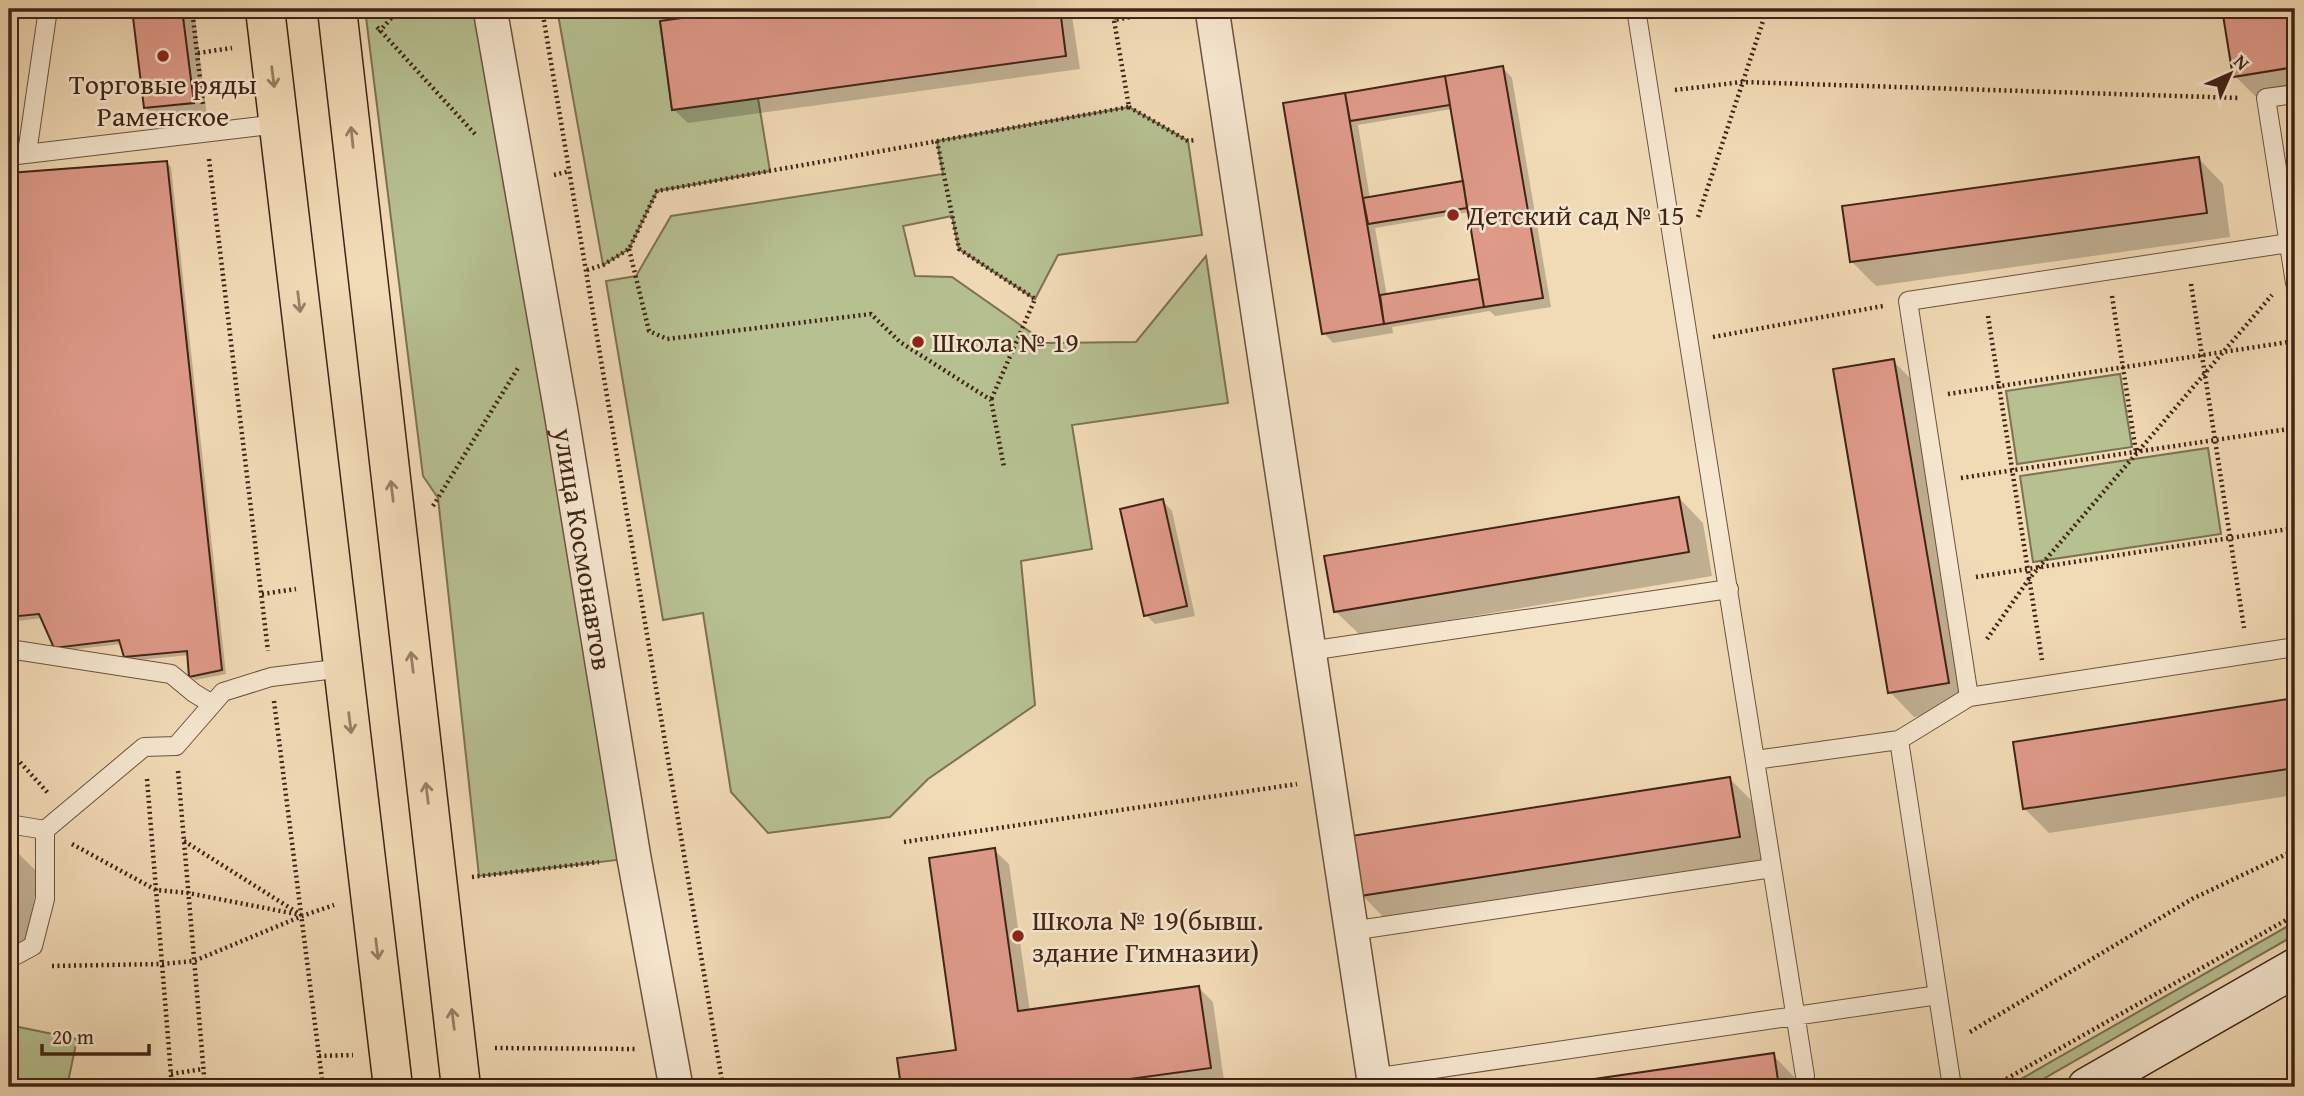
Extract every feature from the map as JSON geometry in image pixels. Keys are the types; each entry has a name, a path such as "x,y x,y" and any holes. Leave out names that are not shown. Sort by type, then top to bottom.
{"main road":[{"path":"265,9 393,1087"},
{"path":"337,9 461,1087"},
{"path":"2087,1087 2295,968"}],"street":[{"name":"улица Космонавтов","path":"490,9 676,1087"},
{"path":"1212,9 1374,1082"}],"lane":[{"path":"48,9 18,155 278,124"},
{"path":"1636,9 1805,1076"},
{"path":"2294,276 2266,98 2295,94"},
{"path":"1969,697 1908,301 2289,243"},
{"path":"1309,651 1729,589"},
{"path":"1755,760 1899,740 1969,697 2295,647"},
{"path":"9,649 172,674 212,704"},
{"path":"9,959 33,946 45,899 45,830 144,747 176,746 223,692 271,677 343,668"},
{"path":"1899,740 1952,1087"},
{"path":"9,824 45,830"},
{"path":"1351,931 1772,868"},
{"path":"1374,1082 1938,995"}],"path":[{"path":"192,9 271,677 323,1087"},
{"path":"542,9 723,1087"},
{"path":"1111,9 1129,107"},
{"path":"1114,20 1176,9"},
{"path":"1679,276 1767,9"},
{"path":"381,32 519,181 570,172"},
{"path":"1650,93 1742,82 2266,98"},
{"path":"586,270 603,265 629,249 657,191 1129,107 1188,141 1231,135"},
{"path":"937,141 959,249 1035,299 991,400 1004,467"},
{"path":"629,249 649,331 667,339 871,314 901,342 991,400"},
{"path":"2187,259 2248,654"},
{"path":"2108,271 2137,452"},
{"path":"1965,671 2029,579 2223,352 2294,276"},
{"path":"1984,290 2046,685"},
{"path":"1689,342 1908,301"},
{"path":"432,508 545,326"},
{"path":"1923,397 2295,341"},
{"path":"1936,482 2295,428"},
{"path":"1951,580 2295,528"},
{"path":"176,746 205,1087"},
{"path":"144,747 172,1087"},
{"path":"9,750 66,812"},
{"path":"904,842 1329,778"},
{"path":"45,830 156,890 188,893 302,916"},
{"path":"184,841 302,916"},
{"path":"1945,1046 2192,899 2295,850"},
{"path":"1992,1087 2295,915"},
{"path":"51,966 194,961 302,916"},
{"path":"171,1074 203,1069"},
{"path":"787,1087 806,1083"}],"green space":[{"path":"365,9 490,9 634,858 479,876 438,498 423,476"},
{"path":"557,9 725,9 726,12 660,21 672,109 758,98 770,171 657,191 629,249 603,265"},
{"name":"Школа № 19","path":"1129,107 1188,141 1202,235 1058,255 1035,299 959,249 952,216 903,226 915,276 952,277 1046,343 1136,342 1206,256 1228,403 1072,425 1092,549 1021,561 1035,705 928,779 890,817 768,833 731,792 703,613 663,620 606,281 636,276 671,216 943,174 937,141"},
{"path":"2120,374 2132,447 2017,464 2006,391"},
{"path":"2208,448 2221,534 2033,562 2020,476"},
{"path":"2295,922 2295,935 2029,1087 2007,1087"},
{"path":"9,1025 77,1039 67,1087 9,1087"}],"building":[{"name":"Торговые ряды Раменское","path":"132,9 182,9 194,103 144,108"},
{"path":"725,9 1060,9 1066,56 672,110 660,21 726,12"},
{"path":"2222,9 2295,9 2295,67 2233,77"},
{"path":"1503,66 1543,298 1484,307 1445,76"},
{"path":"1445,76 1450,105 1350,121 1345,93"},
{"path":"1345,93 1384,324 1322,334 1283,103"},
{"path":"2199,157 2207,213 1850,262 1842,206"},
{"path":"167,161 222,670 189,677 187,651 124,657 119,640 54,648 39,614 9,617 9,173"},
{"path":"1463,181 1467,208 1368,224 1363,198"},
{"path":"1479,279 1484,307 1384,324 1380,295"},
{"path":"1894,359 1949,683 1888,693 1833,369"},
{"path":"1679,497 1689,552 1334,612 1324,556"},
{"path":"1163,499 1187,606 1144,616 1120,509"},
{"path":"2295,698 2295,768 2023,809 2013,742"},
{"path":"1730,777 1740,837 1360,896 1351,836"},
{"path":"995,848 1018,1011 1199,986 1211,1068 1071,1087 901,1087 897,1058 956,1050 929,858"},
{"path":"1774,1053 1779,1087 1539,1087"}],"place":[{"name":"Торговые ряды Раменское","path":"163,56"},
{"name":"Детский сад № 15","path":"1453,215"},
{"name":"Школа № 19","path":"918,342"},
{"name":"Школа № 19(бывш. здание Гимназии)","path":"1018,936"}]}
